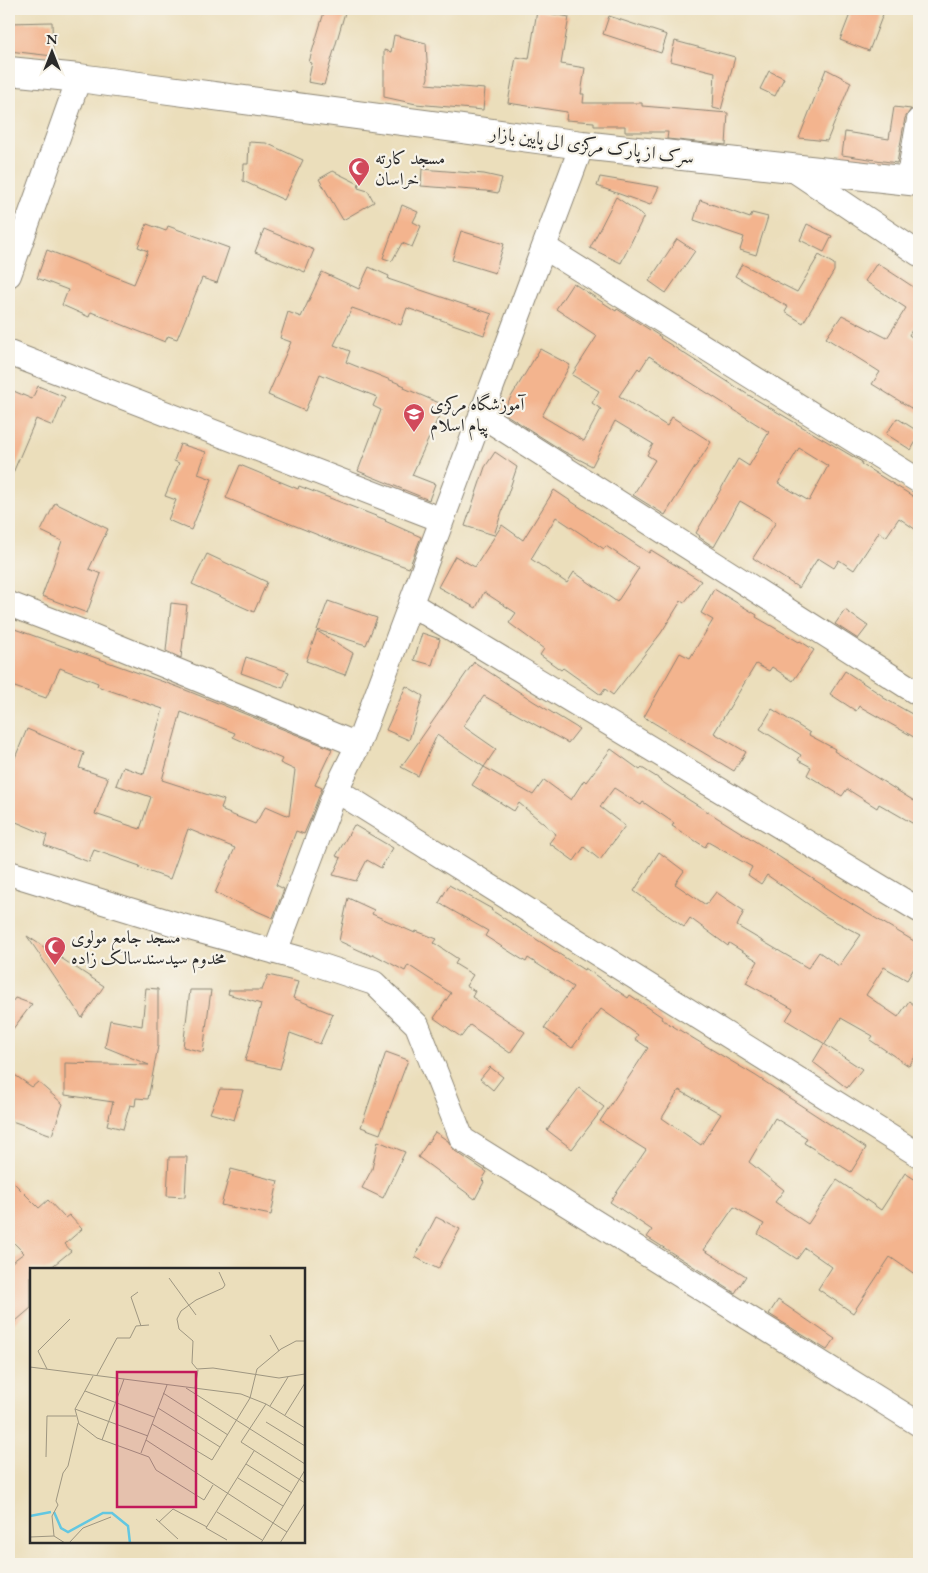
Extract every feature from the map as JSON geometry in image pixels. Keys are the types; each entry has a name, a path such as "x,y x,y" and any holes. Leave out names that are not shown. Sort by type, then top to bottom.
{"main road":[{"name":"سرک از پارک مرکزی الی پایین بازار","path":"9,71 266,102 582,145 914,182"}],"street":[{"path":"9,276 79,78"},
{"path":"914,182 919,120"},
{"path":"275,952 336,790 358,745 582,145"},
{"path":"791,168 919,254"},
{"path":"544,247 919,481"},
{"path":"9,353 442,520"},
{"path":"481,415 919,694"},
{"path":"9,604 90,635 358,745"},
{"path":"411,604 919,910"},
{"path":"336,790 919,1155"},
{"path":"9,873 374,983 417,1025 462,1139 919,1424"}],"building":[{"path":"325,9 346,9 324,85 308,82 312,63 309,62"},
{"path":"852,9 885,9 869,51 840,40"},
{"path":"537,11 569,17 561,64 585,68 581,94 584,94 583,103 642,103 642,106 728,113 726,145 667,139 668,132 625,132 625,126 594,126 594,122 566,120 567,112 508,103 516,57 529,59"},
{"path":"609,16 667,35 661,53 603,34"},
{"path":"52,22 53,56 9,51 9,23"},
{"path":"394,35 426,43 428,78 426,84 485,89 483,110 416,104 384,97 384,50 391,52"},
{"path":"675,41 735,57 721,110 713,108 715,72 670,61"},
{"path":"826,69 851,82 827,141 799,138"},
{"path":"769,71 784,78 775,96 760,89"},
{"path":"894,107 911,109 905,118 897,163 842,155 845,132 889,139"},
{"path":"249,142 266,143 303,160 284,200 243,181 244,164 248,164"},
{"path":"422,169 484,174 502,178 498,193 421,186"},
{"path":"333,171 359,184 358,188 368,191 374,202 343,220 319,179"},
{"path":"600,177 659,187 650,205 597,186"},
{"path":"616,197 644,216 621,263 590,248"},
{"path":"700,200 750,218 752,213 768,217 756,255 740,250 744,237 694,220"},
{"path":"402,205 418,212 413,222 421,226 412,247 402,243 392,261 383,258"},
{"path":"147,224 166,231 168,226 229,248 217,283 202,278 177,339 168,336 165,342 91,312 89,317 62,305 68,290 37,278 47,250 134,284 148,251 138,247"},
{"path":"807,224 832,236 824,252 800,240"},
{"path":"264,229 314,250 305,272 255,252"},
{"path":"461,231 504,244 495,273 452,260"},
{"path":"677,239 695,251 666,293 649,281"},
{"path":"819,255 834,264 834,271 803,323 785,312 788,307 735,276 742,264 797,292"},
{"path":"877,263 918,290 919,288 919,319 909,335 919,342 919,413 872,384 880,372 826,338 842,315 887,338 906,308 865,281"},
{"path":"369,267 389,276 388,279 492,314 484,335 407,308 401,325 352,308 334,345 350,351 346,362 405,386 404,388 444,405 412,475 435,484 429,500 358,471 381,410 373,406 377,397 320,374 305,411 268,395 291,342 280,338 288,312 301,317 322,272 359,289"},
{"path":"573,283 616,311 617,309 750,396 862,462 861,464 919,500 919,532 899,518 886,537 879,532 854,570 839,560 834,568 818,558 799,588 753,558 776,522 740,501 714,547 696,533 738,459 749,466 769,432 649,356 640,370 638,368 619,396 667,426 672,417 711,442 665,515 633,495 655,460 647,455 653,444 615,421 592,466 563,451 502,412 540,349 570,365 542,416 584,441 601,409 592,403 599,391 572,375 597,336 556,309","holes":["799,448 828,466 809,501 778,483"]},
{"path":"38,386 65,397 53,426 36,419 9,482 9,389 32,399"},
{"path":"897,418 919,432 919,436 911,450 886,434"},
{"path":"180,444 206,452 198,474 212,479 191,530 168,520 176,500 165,496 179,463 174,461"},
{"path":"495,452 517,467 494,535 465,526 485,467"},
{"path":"240,465 298,489 299,486 386,520 421,537 409,568 333,541 226,498"},
{"path":"554,490 649,553 651,550 701,581 684,603 681,601 661,633 613,695 605,689 601,695 563,668 561,670 540,655 544,649 509,623 516,613 484,592 476,608 438,587 455,556 475,567 502,525 523,540","holes":["556,517 604,549 606,546 639,568 617,602 574,572 567,583 531,559"]},
{"path":"55,503 108,529 89,569 101,574 87,613 42,596 62,541 41,531"},
{"path":"207,554 267,582 254,612 192,584"},
{"path":"714,589 757,615 756,617 814,650 793,681 772,667 769,671 756,664 714,733 746,752 734,771 644,717 680,653 690,658 713,620 701,613"},
{"path":"328,601 377,618 366,645 317,630"},
{"path":"171,603 187,605 181,658 166,651"},
{"path":"845,610 868,626 858,639 835,624"},
{"path":"9,627 178,687 332,749 315,785 322,788 310,820 304,834 296,831 276,885 284,889 273,918 215,893 235,848 188,829 170,879 94,850 89,862 44,845 47,835 9,819 9,772 27,729 84,753 79,768 108,778 95,814 140,829 151,797 116,785 123,767 144,774 163,709 97,686 98,683 60,668 46,698 9,685","holes":["181,712 235,733 233,737 282,759 280,763 295,770 289,816 266,806 255,824 223,811 221,808 224,800 162,780"]},
{"path":"317,631 353,653 345,675 306,661"},
{"path":"422,633 440,639 432,665 414,660"},
{"path":"246,657 289,672 283,688 241,673"},
{"path":"474,662 579,729 568,743 484,696 463,726 496,749 484,767 437,735 418,776 401,767"},
{"path":"845,671 882,697 919,718 919,740 859,706 856,711 830,694"},
{"path":"406,686 423,696 409,740 386,730"},
{"path":"772,709 810,733 809,735 835,749 834,751 919,804 919,827 879,804 877,808 847,789 842,796 807,775 811,767 798,760 801,755 760,729"},
{"path":"611,749 640,770 642,768 658,778 689,800 850,903 919,944 919,960 907,980 884,967 866,995 898,1017 909,1001 919,1009 919,1051 909,1066 870,1040 873,1036 841,1018 825,1044 786,1020 793,1009 746,983 758,961 729,943 728,946 690,918 684,927 634,891 659,852 684,871 675,884 706,905 716,892 744,911 737,926 808,968 819,952 839,966 861,935 825,916 767,875 761,884 748,875 752,867 708,842 705,847 672,826 674,823 643,802 641,805 614,788 600,807 625,826 600,860 584,847 574,861 549,843 556,834 519,803 514,811 472,785 484,767 533,795 544,780 571,800 584,780 586,782"},
{"path":"354,825 393,848 381,868 367,860 356,881 333,875 341,858 336,856"},
{"path":"449,885 492,909 584,970 585,968 628,998 630,995 662,1017 661,1019 756,1076 866,1148 851,1172 804,1143 807,1138 775,1118 749,1162 784,1190 775,1202 808,1224 837,1180 881,1210 905,1173 919,1182 919,1277 890,1257 853,1313 818,1289 832,1267 805,1248 797,1259 758,1234 764,1224 734,1207 704,1250 746,1276 735,1293 647,1237 652,1230 610,1202 646,1150 600,1121 648,1048 635,1039 638,1035 601,1009 572,1048 544,1028 573,987 528,958 526,962 485,936 488,931 439,903","holes":["679,1090 721,1114 701,1145 662,1118"]},
{"path":"348,898 374,910 372,914 415,933 416,931 437,939 434,943 458,959 455,964 473,975 466,986 475,991 472,997 525,1032 510,1053 470,1025 461,1037 434,1018 451,993 408,965 405,971 373,954 372,956 339,941"},
{"path":"27,936 104,986 82,1018"},
{"path":"268,975 298,982 293,998 333,1014 320,1044 290,1033 280,1069 245,1061 261,1004 228,994 229,990 262,990"},
{"path":"146,988 158,989 158,1046 148,1099 136,1098 135,1106 130,1105 123,1129 107,1125 113,1102 65,1095 65,1063 149,1065 105,1047 110,1020 142,1026"},
{"path":"190,990 211,990 203,1052 183,1047"},
{"path":"15,998 32,1004 9,1034 9,1006"},
{"path":"824,1044 862,1069 847,1088 813,1062"},
{"path":"386,1052 408,1060 380,1134 361,1127"},
{"path":"490,1067 503,1077 493,1090 480,1079"},
{"path":"9,1071 32,1087 38,1082 63,1104 52,1135 9,1120"},
{"path":"579,1088 604,1107 572,1149 547,1130"},
{"path":"220,1089 243,1090 234,1120 210,1113"},
{"path":"435,1132 448,1141 455,1151 487,1172 475,1199 418,1157"},
{"path":"378,1141 405,1152 383,1198 362,1188 372,1169"},
{"path":"169,1157 187,1157 185,1197 167,1196"},
{"path":"231,1169 278,1181 271,1215 221,1205"},
{"path":"9,1178 39,1208 48,1200 65,1218 69,1215 82,1229 65,1244 71,1251 50,1268 30,1268 30,1309 9,1327 9,1264 24,1253 9,1238"},
{"path":"436,1217 460,1229 438,1269 415,1257"},
{"path":"778,1300 835,1339 827,1350 769,1314"}],"place":[{"name":"مسجد کارته خراسان","path":"359,187"},
{"name":"آموزشگاه مرکزی پیام اسلام","path":"414,433"},
{"name":"مسجد جامع مولوی مخدوم سیدسندسالک زاده","path":"55,966"}]}
